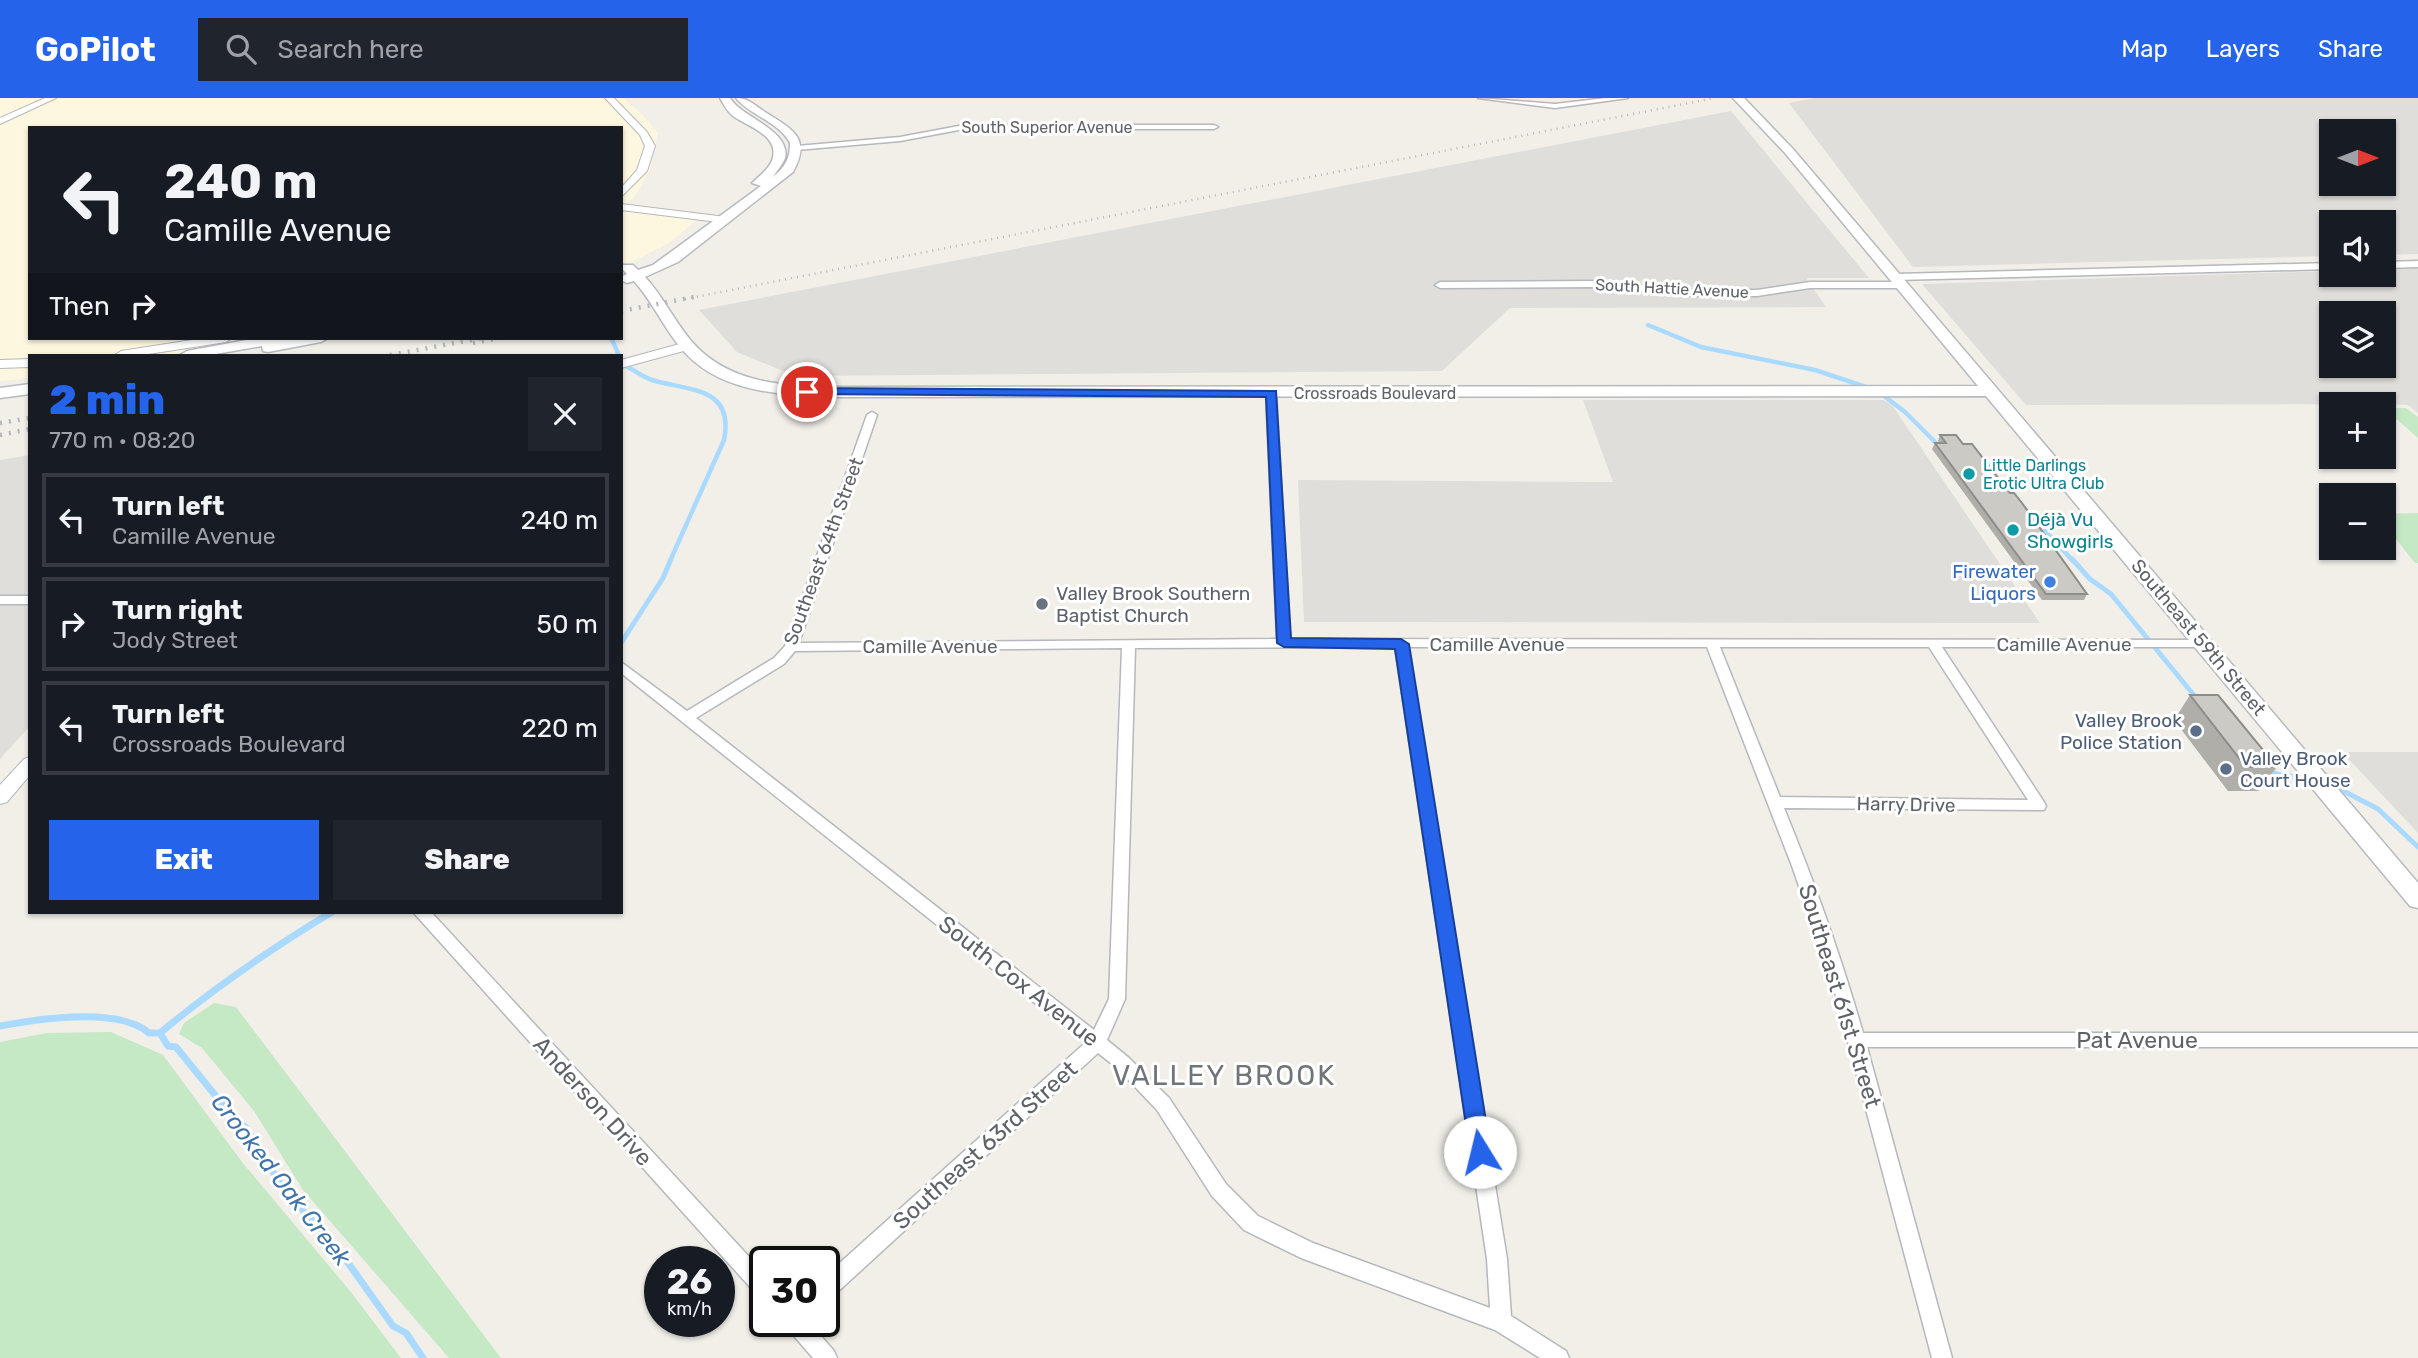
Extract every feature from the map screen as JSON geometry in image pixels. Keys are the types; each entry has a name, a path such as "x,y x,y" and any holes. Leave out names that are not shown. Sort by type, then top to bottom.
{"main road":[{"path":"713,222 768,175 779,158 780,151 774,137 730,107 725,98"},
{"path":"627,274 713,222 789,170 796,158 797,148 790,134 749,107 741,98"},
{"name":"Southeast 59th Street","path":"1738,98 1789,151 2418,900"},
{"name":"Southeast 59th Street","path":"1754,98 1789,151"},
{"name":"Crossroads Boulevard","path":"627,274 654,294 687,346 701,360 719,372 756,386 778,390 839,393 1992,391"},
{"path":"193,354 270,340"},
{"path":"233,354 310,340"},
{"path":"0,384 28,381"},
{"path":"0,393 28,389"}],"street":[{"path":"22,98 50,99"},
{"path":"609,98 643,134 650,146 642,171 623,192"},
{"path":"1482,98 1555,106 1625,98"},
{"path":"0,121 50,99"},
{"name":"South Superior Avenue","path":"797,148 900,139 964,127 1214,127"},
{"path":"623,207 713,222"},
{"path":"623,215 713,222"},
{"path":"2396,265 2418,264"},
{"name":"South Hattie Avenue","path":"1440,285 1591,284 1696,293 1756,293 1810,285 2319,267"},
{"path":"127,354 214,340"},
{"path":"623,363 687,346"},
{"path":"0,364 28,363"},
{"path":"1271,393 1284,643"},
{"name":"Southeast 64th Street","path":"686,718 779,661 791,647 872,415"},
{"path":"0,600 28,600"},
{"name":"Camille Avenue","path":"791,647 1284,643 2204,643"},
{"name":"Southeast 61st Street","path":"1712,643 1800,866 1857,1040 1942,1358"},
{"path":"1401,644 1497,1259 1501,1322"},
{"name":"Harry Drive","path":"1773,802 2039,806 1934,645"},
{"name":"Southeast 63rd Street","path":"840,1276 1098,1042 1117,999 1129,646"},
{"name":"South Cox Avenue","path":"623,668 1123,1063 1163,1104 1219,1190 1251,1223 1308,1251 1501,1322 1559,1358"},
{"path":"0,797 28,765"},
{"name":"Anderson Drive","path":"423,914 749,1271"},
{"name":"Pat Avenue","path":"1857,1040 2418,1040"},
{"path":"808,1337 827,1358"}],"shaded area":[{"path":"0,98 623,98 640,112 658,133 650,170 635,196 626,204 704,214 669,243 623,266 623,126 28,126 28,340 253,340 176,354 28,354 28,378 0,381"},
{"path":"1815,98 2418,98 2418,254 2396,255 2396,210 2319,210 2319,256 1913,267 1789,103"},
{"path":"1731,111 1869,278 1806,278 1826,307 1510,308 1442,371 795,376 737,352 699,310"},
{"path":"2418,268 2418,413 2408,405 2396,404 2396,392 2319,392 2319,404 2026,405 1922,284 2319,271 2319,287 2396,287 2396,269"},
{"path":"1583,400 1884,400 1892,405 2040,623 1304,622 1298,480 1613,482"},
{"path":"28,455 28,728 0,759 0,460"},
{"path":"2342,752 2418,752 2418,833"}],"green space":[{"path":"2396,408 2406,408 2418,417 2418,438 2396,419"},
{"path":"2418,513 2418,563 2415,563 2396,539 2396,514"},
{"path":"214,1003 236,1007 501,1358 449,1358 303,1190 254,1111 202,1048 179,1034 184,1023"},
{"path":"111,1032 163,1055 242,1162 350,1291 401,1358 0,1358 0,1042 47,1033"}],"building":[{"path":"1940,435 1956,435 1963,444 1972,444 2010,493 2014,493 2022,503 2087,594 2046,594 1935,443 1946,443"},
{"path":"2190,695 2218,695 2277,767 2246,767"}],"waterway":[{"path":"1648,325 1701,347 1815,370 1869,388"},
{"path":"612,340 619,354"},
{"path":"623,364 648,379 706,394 716,400 726,422 724,440 670,561"},
{"path":"1879,392 1905,412 1941,448"},
{"path":"2026,510 2073,561"},
{"path":"623,640 663,578 671,559"},
{"path":"2072,559 2090,579 2111,594 2197,699"},
{"path":"2267,770 2280,775 2309,778"},
{"path":"2328,783 2378,809 2418,847"},
{"path":"160,1033 244,969 329,914"},
{"name":"Crooked Oak Creek","path":"0,1026 56,1018 98,1017 135,1025 149,1033 160,1033"},
{"name":"Crooked Oak Creek","path":"160,1033 168,1046 176,1047 232,1116 245,1127 283,1188 341,1253 393,1326 406,1333 423,1358"}],"railway":[{"path":"685,299 1715,98"},
{"path":"623,311 694,297"},
{"path":"395,354 471,340"},
{"path":"473,343 489,340"},
{"path":"0,423 28,418"},
{"path":"0,435 28,429"}],"place":[{"name":"Little Darlings Erotic Ultra Club","path":"1969,474"},
{"name":"Déjà Vu Showgirls","path":"2013,530"},
{"name":"Firewater Liquors","path":"2050,582"},
{"name":"Valley Brook Southern Baptist Church","path":"1042,604"},
{"name":"Valley Brook Police Station","path":"2196,731"},
{"name":"Valley Brook Court House","path":"2226,769"}],"district":[{"name":"VALLEY BROOK","path":"1224,1075"}],"route":[{"path":"807,392 1271,393 1284,643 1401,644 1480,1152"}]}
